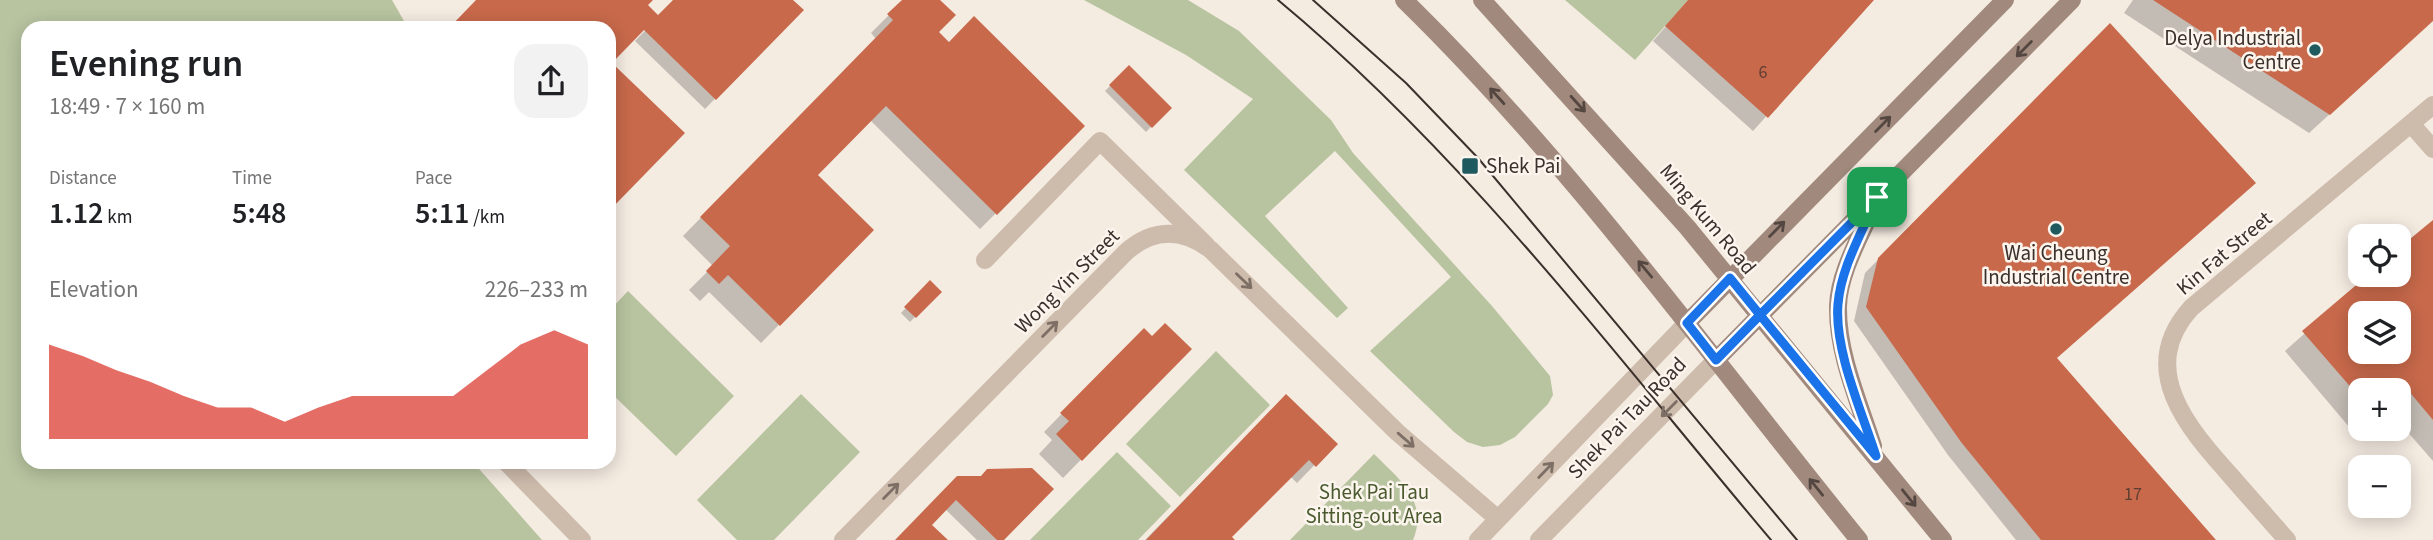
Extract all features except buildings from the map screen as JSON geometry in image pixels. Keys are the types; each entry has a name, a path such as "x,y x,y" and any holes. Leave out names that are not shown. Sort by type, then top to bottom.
{"main road":[{"path":"1404,0 1509,110 1687,323 1859,540"},
{"name":"Ming Kum Road","path":"1482,0 1669,206 1943,540"},
{"name":"Shek Pai Tau Road","path":"1687,323 2005,0"},
{"name":"Shek Pai Tau Road","path":"1716,360 2071,0"},
{"path":"1876,456 1842,347 1838,304 1846,270 1877,197"}],"street":[{"name":"Kin Fat Street","path":"2287,540 2201,443 2178,409 2168,372 2174,334 2191,308 2433,105"},
{"path":"2412,125 2433,149"},
{"path":"985,260 1100,141 1211,250"},
{"name":"Wong Yin Street","path":"843,540 1138,242 1152,235 1184,234 1211,250 1397,432 1498,519"},
{"name":"Shek Pai Tau Road","path":"1478,540 1687,323"},
{"name":"Shek Pai Tau Road","path":"1539,540 1716,360"},
{"path":"513,469 582,540"}],"green space":[{"path":"0,0 392,0 404,21 21,21 21,469 479,469 542,540 0,540"},
{"path":"1084,0 1188,0 1239,31 1331,120 1353,153 1492,306 1550,376 1553,395 1548,404 1515,437 1500,445 1483,447 1467,442 1454,432 1370,351 1451,277 1335,151 1265,216 1348,308 1337,318 1184,170 1253,99 1186,55"},
{"path":"1565,0 1688,0 1635,60"},
{"path":"628,291 734,396 676,456 616,398 616,304"},
{"path":"1216,351 1270,405 1180,497 1126,444"},
{"path":"801,394 860,452 774,540 737,540 697,500"},
{"path":"1117,452 1171,506 1138,540 1030,540"},
{"name":"Shek Pai Tau Sitting-out Area","path":"1374,454 1402,482 1414,502 1417,526 1413,540 1290,540"}],"tram line":[{"path":"1278,0 1347,60 1475,190 1596,329 1771,540"},
{"path":"1313,0 1406,83 1478,158 1797,540"}],"place":[{"name":"Delya Industrial Centre","path":"2315,50"},
{"name":"Shek Pai","path":"1470,166"},
{"name":"Wai Cheung Industrial Centre","path":"2056,229"}],"route":[{"path":"1877,197 1760,315 1730,278 1687,323 1716,360 1760,315 1876,456 1842,347 1838,304 1846,270 1877,197"}]}
